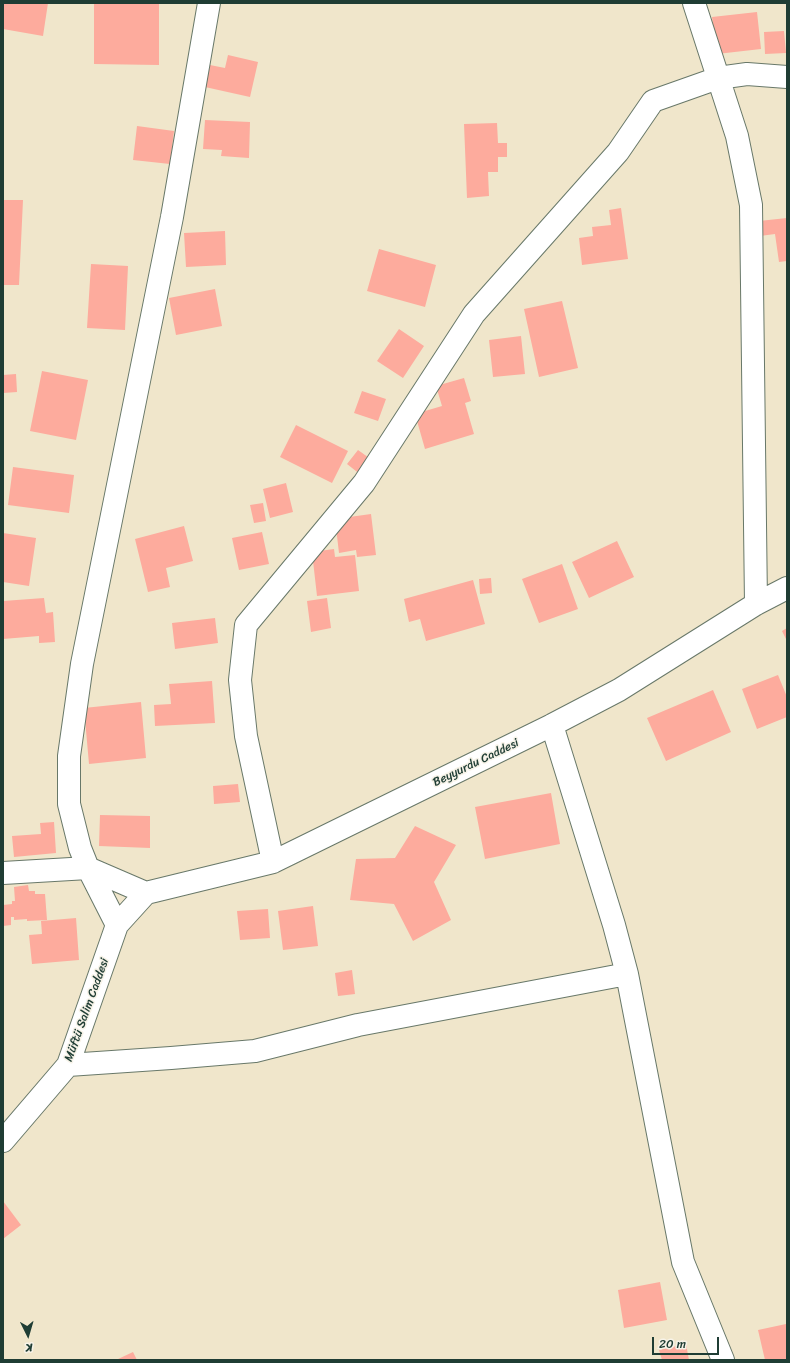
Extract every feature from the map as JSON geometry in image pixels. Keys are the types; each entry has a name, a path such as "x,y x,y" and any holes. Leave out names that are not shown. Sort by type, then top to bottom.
{"street":[{"path":"117,926 88,868 80,848 69,804 69,756 82,664 172,218 209,3"},
{"path":"694,3 737,136 751,205 756,604"},
{"path":"273,862 246,736 240,680 246,625 364,483 474,314 618,152 653,101 718,78 747,74 787,77"},
{"name":"Beyyurdu Caddesi","path":"146,893 273,862 552,725 619,690 756,604 787,588"},
{"path":"552,725 614,925 627,974 683,1262 723,1360"},
{"path":"3,873 88,868 146,893"},
{"name":"Müftü Salim Caddesi","path":"3,1141 68,1065 117,926 146,893"},
{"path":"68,1065 255,1051 358,1025 627,974"}],"building":[{"path":"4,3 48,3 43,36 3,29"},
{"path":"94,3 159,3 159,65 94,64"},
{"path":"757,12 761,49 717,54 712,17"},
{"path":"784,31 786,53 765,54 764,32"},
{"path":"228,55 258,62 250,97 205,87 210,65 225,68"},
{"path":"205,120 250,122 249,158 221,156 222,150 203,149"},
{"path":"497,123 498,143 507,143 507,157 498,157 498,172 488,172 489,196 467,198 464,124"},
{"path":"137,126 174,131 170,164 133,160"},
{"path":"3,200 23,200 19,285 3,285"},
{"path":"621,208 628,259 582,265 579,238 593,236 592,227 611,225 609,210"},
{"path":"787,218 787,261 779,262 775,234 760,236 759,221"},
{"path":"225,231 226,265 186,267 184,233"},
{"path":"379,249 436,265 425,307 367,291"},
{"path":"91,264 128,266 125,330 87,328"},
{"path":"215,289 222,326 176,335 169,298"},
{"path":"562,301 578,368 539,377 524,309"},
{"path":"399,329 424,346 403,378 377,361"},
{"path":"521,336 525,374 493,377 489,340"},
{"path":"42,371 88,380 76,440 30,431"},
{"path":"16,374 17,392 3,393 3,375"},
{"path":"464,378 471,401 465,403 474,434 425,449 415,414 442,406 436,386"},
{"path":"362,391 386,399 378,421 354,413"},
{"path":"296,425 348,451 332,483 280,457"},
{"path":"358,450 372,460 361,475 347,464"},
{"path":"13,467 74,475 69,513 8,505"},
{"path":"286,483 293,512 270,518 263,489"},
{"path":"263,503 266,521 254,523 250,505"},
{"path":"371,514 376,555 357,557 356,550 339,553 335,519"},
{"path":"184,526 193,561 166,568 170,587 148,592 135,539"},
{"path":"262,532 269,564 239,570 232,538"},
{"path":"3,533 36,538 29,586 3,582"},
{"path":"617,541 634,577 589,598 572,562"},
{"path":"334,549 335,557 355,555 359,591 317,596 312,552"},
{"path":"562,564 578,609 539,623 522,579"},
{"path":"491,578 492,593 480,594 479,579"},
{"path":"473,580 485,624 426,641 420,619 409,622 404,599"},
{"path":"44,598 46,613 53,612 55,642 39,643 39,636 3,639 3,601"},
{"path":"327,598 331,628 311,632 307,601"},
{"path":"215,618 218,643 175,649 172,623"},
{"path":"787,628 787,641 782,631"},
{"path":"778,675 787,697 787,717 757,729 742,689"},
{"path":"212,681 215,723 155,726 154,705 171,704 169,684"},
{"path":"713,690 731,732 666,761 647,718"},
{"path":"141,702 146,758 89,764 84,708"},
{"path":"238,784 240,802 214,804 213,786"},
{"path":"551,793 560,844 485,859 475,807"},
{"path":"100,815 150,816 150,848 99,846"},
{"path":"54,822 56,853 14,857 12,836 41,834 40,823"},
{"path":"415,826 456,845 434,882 451,920 413,941 394,904 350,900 356,859 395,858"},
{"path":"28,885 29,891 35,891 35,894 45,894 47,920 14,920 14,917 11,917 11,925 3,926 3,905 12,904 12,901 15,901 14,887"},
{"path":"313,906 318,946 283,950 278,911"},
{"path":"268,909 270,938 240,940 237,911"},
{"path":"76,918 79,960 32,964 29,935 42,934 41,921"},
{"path":"352,970 355,994 338,996 335,973"},
{"path":"3,1201 21,1225 3,1239"},
{"path":"660,1282 667,1320 624,1328 618,1290"},
{"path":"786,1324 787,1360 765,1360 758,1330"},
{"path":"686,1344 689,1360 662,1360 659,1350"},
{"path":"133,1352 137,1360 116,1360"}]}
